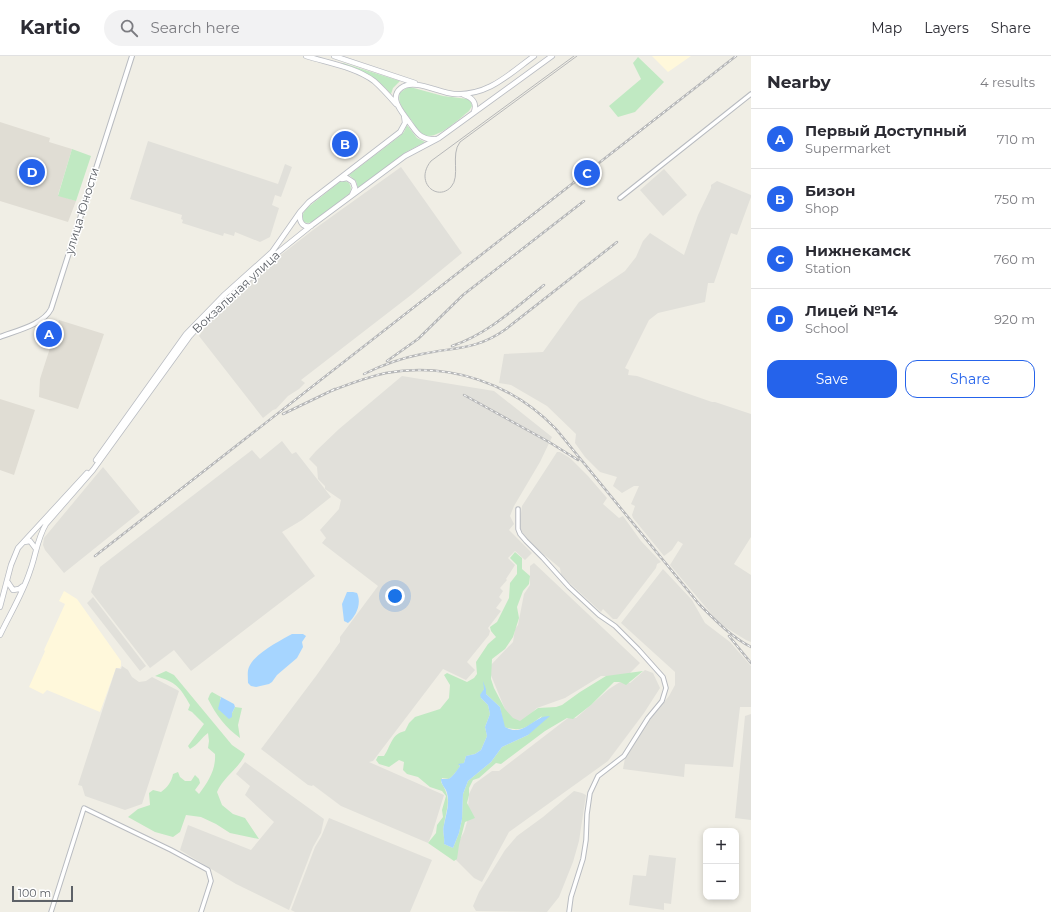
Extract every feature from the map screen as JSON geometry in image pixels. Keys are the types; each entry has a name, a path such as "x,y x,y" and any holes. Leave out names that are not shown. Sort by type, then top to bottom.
{"main road":[{"path":"306,56 348,68 365,76 380,87 398,106 415,130 422,137 429,139 439,138"},
{"path":"334,56 446,93 463,94 469,96 474,101 476,106 474,112"},
{"path":"463,94 487,89 534,56"},
{"name":"Вокзальная улица","path":"0,635 25,585 41,532 46,524 93,470 190,336 227,298 312,225 405,156 439,138 552,56"},
{"path":"398,106 396,95 400,88 407,85 420,85"},
{"name":"Вокзальная улица","path":"0,607 15,554 22,542 89,471 186,334 223,296 272,252 300,212 309,202 400,132 405,123 404,115"},
{"path":"338,180 347,178 353,182 355,190 351,196"},
{"path":"300,212 300,221 302,224 306,226 312,225"},
{"path":"22,542 30,541 36,549"},
{"path":"7,581 14,590 20,589 25,585"}],"street":[{"name":"улица Юности","path":"0,337 44,318 49,312 132,56"},
{"path":"620,198 751,94"},
{"path":"518,509 518,529 526,541 569,587 599,615 615,626 638,649 663,677 666,688 662,701 648,718 624,756 598,776 590,793 583,859 571,897 569,912"},
{"path":"51,912 84,808 171,850 208,870 211,881 201,912"}],"shaded area":[{"path":"652,56 691,56 668,72"},
{"path":"0,122 50,138 49,142 72,149 58,195 76,201 68,222 0,201"},
{"path":"148,141 278,184 285,164 292,167 281,197 275,195 272,205 279,208 270,237 260,242 235,232 234,236 224,233 223,236 182,223 182,215 130,199"},
{"path":"401,167 462,253 411,295 301,380 305,383 288,396 276,409 263,418 199,336 206,326 234,296 277,258 313,230"},
{"path":"664,169 687,195 663,216 640,190"},
{"path":"717,181 751,195 751,197 737,235 731,233 714,283 708,283 705,302 658,313 649,320 625,368 629,370 628,375 637,376 751,414 751,537 734,564 751,575 751,642 720,624 670,565 683,544 678,541 672,550 664,556 633,518 632,515 635,506 631,504 639,486 634,486 622,493 613,486 617,477 600,472 585,457 575,443 576,434 547,406 511,385 499,383 504,354 543,352 579,302 625,271 636,257 643,241 650,233 684,255 698,215 711,185"},
{"path":"59,320 104,334 78,409 39,397 40,379"},
{"path":"402,376 494,391 552,437 510,516 514,524 509,530 532,553 525,560 515,551 508,558 515,565 506,579 507,580 500,588 503,591 499,597 502,600 496,608 501,611 488,628 490,631 489,635 467,662 475,670 466,680 443,669 373,761 369,762 444,795 428,843 341,806 313,785 308,785 261,749 316,676 340,642 340,637 378,586 322,543 326,538 320,530 339,509 341,500 325,489 325,486 318,479 317,467 309,459 339,429"},
{"path":"0,399 35,410 14,475 0,470"},
{"path":"282,441 292,454 296,452 331,497 302,520 282,532 315,576 191,671 174,650 150,668 91,592 100,567 252,450 260,459"},
{"path":"557,452 560,452 570,458 588,476 607,498 603,504 619,518 623,516 641,541 661,562 657,564 656,568 617,619 613,619 603,609 601,612 561,575 560,568 528,541 519,527 522,506"},
{"path":"103,467 140,512 64,573 45,550 43,545 44,538"},
{"path":"534,563 640,663 627,676 601,676 565,698 537,708 522,722 509,719 488,668 513,642 524,594 530,585 530,566"},
{"path":"663,569 692,600 705,623 730,642 751,666 751,707 740,707 733,767 685,764 684,777 623,769 625,758 647,723 669,696 675,685 675,672 621,623"},
{"path":"64,591 77,599 121,661 120,668 116,668 100,712 47,690 43,694 29,687 65,604 59,601"},
{"path":"93,597 146,666 140,671 87,603"},
{"path":"122,666 139,682 146,681 152,677 179,691 142,804 125,810 85,796 82,786 78,785 116,668 121,669"},
{"path":"645,670 653,673 660,688 644,713 608,761 509,832 482,882 474,878 454,858 458,843 467,822 469,794 474,784 492,771 499,771 568,718 576,718 609,689 620,682 630,683"},
{"path":"751,714 751,820 735,818 745,716"},
{"path":"245,762 324,819 321,833 313,847 289,910 236,884 180,850 188,825 251,850 274,822 245,795 250,786 236,774"},
{"path":"574,791 586,795 579,841 573,862 559,897 547,912 476,911 473,906 479,892 505,850 517,836"},
{"path":"329,818 432,860 410,912 295,912 291,910 315,847"},
{"path":"649,855 676,858 671,904 664,903 664,910 629,905 633,875 646,876"}],"green space":[{"path":"638,57 664,82 635,112 618,117 609,106 641,79 633,63"},
{"path":"343,63 400,81 393,88 391,94 375,79 363,72 342,64"},
{"path":"410,87 443,96 468,99 472,106 469,111 454,124 441,132 435,135 424,135 417,129 404,111 399,99 400,93"},
{"path":"407,125 417,138 425,142 406,152 358,188 356,181 349,175 400,136 404,132"},
{"path":"72,149 91,156 76,201 58,196"},
{"path":"341,181 348,182 351,188 350,193 313,222 303,222 302,218 304,211"},
{"path":"515,552 522,558 522,569 530,576 529,584 523,591 517,607 519,618 513,637 505,649 492,659 491,679 505,709 513,718 520,721 538,708 556,707 562,705 606,676 643,671 626,685 620,682 614,682 591,705 573,719 567,718 545,731 501,764 496,763 479,778 473,780 469,788 467,803 475,818 465,822 457,859 454,861 428,843 436,833 437,825 443,817 442,810 446,796 442,791 430,787 418,777 407,774 403,770 404,762 399,760 389,767 379,764 376,760 378,756 384,756 394,738 405,731 409,723 415,717 440,709 449,698 450,685 444,675 447,673 467,682 474,678 477,674 476,662 488,644 496,637 491,631 490,627 497,622 509,598 510,583 517,574 517,565 510,558","holes":["484,689 486,689 486,694 500,707 504,727 511,729 525,728 542,716 528,735 502,747 491,762 468,781 463,794 462,819 459,833 453,848 444,844 443,827 448,799 441,782 442,778 449,779 453,775 460,766 459,765 464,763 466,756 475,754 481,750 487,736 485,727 490,714 488,705 481,698"]},
{"path":"166,671 174,675 232,745 245,754 217,792 222,805 233,814 245,818 259,839 230,833 201,817 186,815 180,832 173,837 155,832 128,817 138,809 150,805 149,793 153,790 161,792 169,784 173,774 178,772 180,777 185,781 191,781 195,775 199,779 200,783 195,790 199,794 213,771 215,754 208,748 208,733 190,749 188,746 204,724 188,710 190,705 177,686 155,676"},
{"path":"212,692 221,697 220,699 232,717 235,707 242,708 238,725 240,738 222,721 214,710 208,699"}],"water":[{"path":"347,592 357,593 359,601 356,613 348,623 344,621 342,604"},
{"path":"292,634 303,634 306,636 302,642 303,647 297,658 269,684 256,687 251,686 248,683 248,673 252,662 262,652"},
{"path":"483,681 486,694 500,707 505,727 513,730 519,730 540,718 550,716 528,735 502,747 491,762 468,781 463,794 462,819 459,833 453,848 444,844 443,827 448,797 441,779 449,779 460,766 458,764 464,763 466,756 475,754 481,750 487,736 485,727 490,714 488,705 480,695 484,689"},
{"path":"221,697 234,704 235,707 232,717 229,719 218,709"}],"tram line":[{"path":"574,56 431,161 426,169 425,176 429,188 440,192 451,187 454,182 456,153 460,142 577,56"}],"railway":[{"path":"95,556 736,56"},
{"path":"387,361 418,339 463,295 584,201"},
{"path":"364,374 407,358 466,347 495,336 617,242"},
{"path":"452,346 477,335 501,320 544,285"},
{"path":"331,391 386,373 410,370 456,374 499,388 520,399 539,413 556,429 699,604 730,633 751,647"},
{"path":"283,414 335,389"},
{"path":"464,395 549,442 578,460"},
{"path":"729,636 751,663"}],"place":[{"name":"Бизон","path":"345,144"},
{"name":"Лицей №14","path":"32,172"},
{"name":"Нижнекамск","path":"587,173"},
{"name":"Первый Доступный","path":"49,334"}]}
